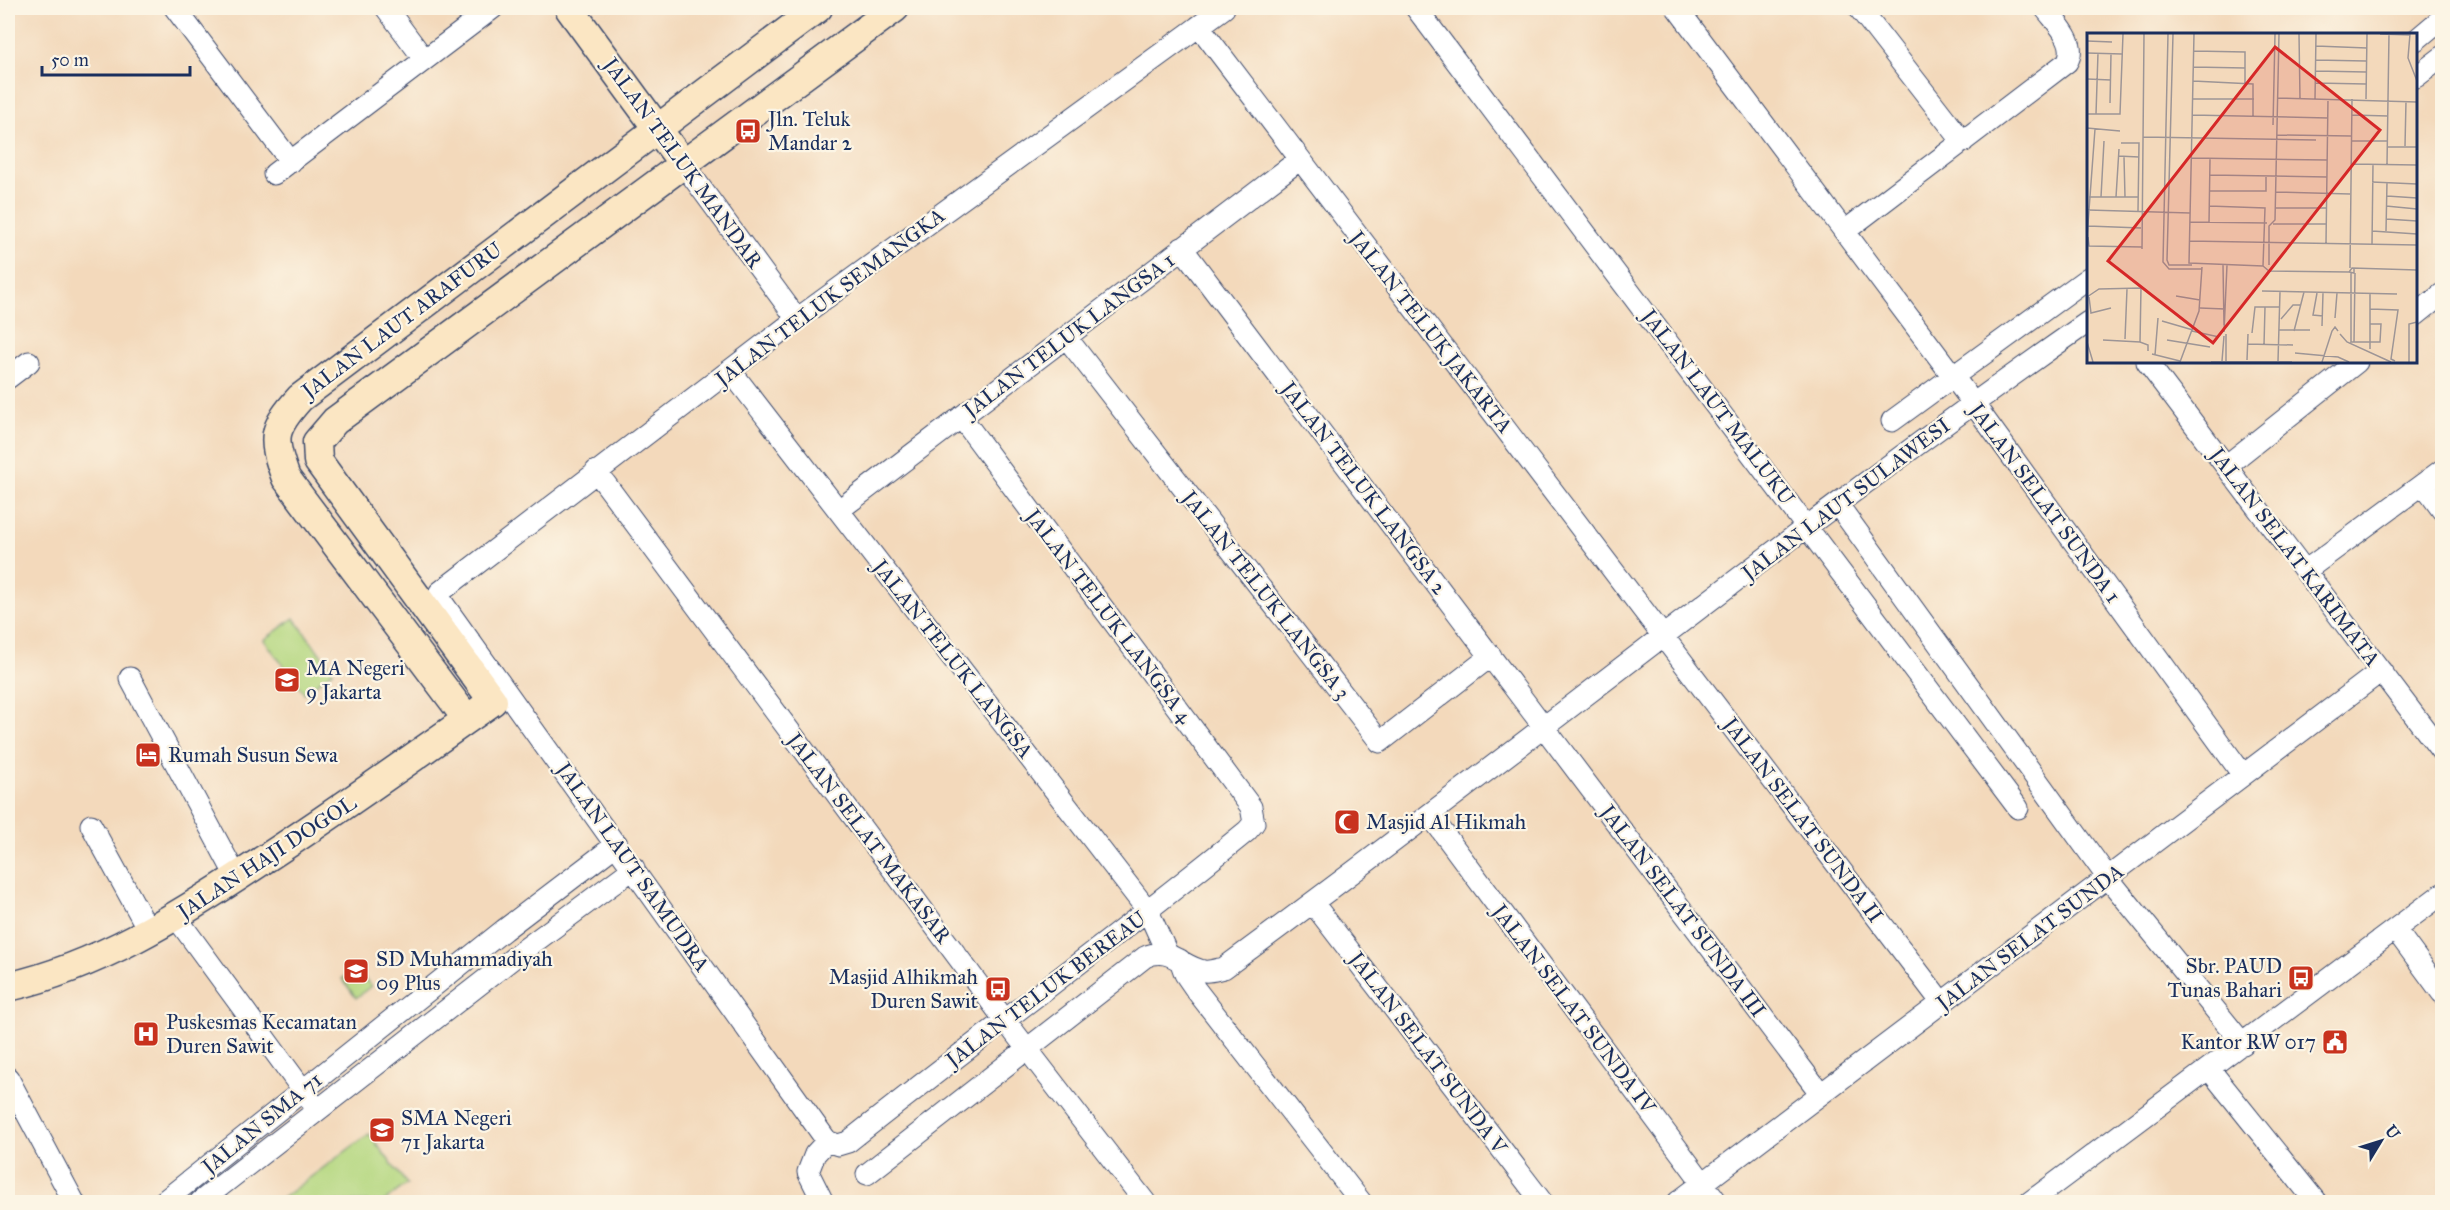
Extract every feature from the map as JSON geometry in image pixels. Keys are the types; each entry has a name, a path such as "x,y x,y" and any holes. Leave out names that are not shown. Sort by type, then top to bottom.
{"street":[{"path":"175,8 291,162"},
{"path":"386,8 424,59"},
{"path":"274,174 493,8"},
{"name":"JALAN TELUK MANDAR","path":"569,8 797,319"},
{"name":"JALAN LAUT ARAFURU","path":"467,719 286,478 278,458 276,431 284,416 300,398 818,8"},
{"name":"JALAN LAUT ARAFURU","path":"500,696 318,461 317,442 335,421 895,8"},
{"name":"JALAN TELUK SEMANGKA","path":"440,592 797,319 1224,8"},
{"name":"JALAN LAUT MALUKU","path":"1416,8 2018,808"},
{"name":"JALAN SELAT SUNDA 1","path":"1677,8 1973,403 2243,776"},
{"path":"1859,8 1964,142"},
{"path":"1845,231 2067,62 2072,55 2070,43 2045,8"},
{"path":"2417,38 2442,18"},
{"name":"JALAN TELUK JAKARTA","path":"1199,26 1299,160 1665,636"},
{"path":"2417,76 2442,57"},
{"name":"JALAN TELUK LANGSA 1","path":"838,510 1299,160"},
{"name":"JALAN TELUK LANGSA 2","path":"1182,248 1545,727"},
{"name":"JALAN LAUT SULAWESI","path":"1892,421 2087,279"},
{"path":"2417,313 2442,294"},
{"name":"JALAN LAUT SULAWESI","path":"1174,956 1204,971 1224,968 1430,815 1808,526 1973,403 2087,323"},
{"name":"JALAN TELUK LANGSA 3","path":"1066,337 1380,742 1491,656"},
{"path":"8,378 29,362"},
{"name":"JALAN SELAT KARIMATA","path":"2148,363 2442,752"},
{"path":"2226,466 2356,363"},
{"name":"JALAN TELUK LANGSA","path":"730,370 1149,911 1196,990 1361,1203"},
{"name":"JALAN TELUK LANGSA 4","path":"961,417 1251,807 1254,816"},
{"path":"2305,571 2442,470"},
{"name":"JALAN SELAT MAKASAR","path":"596,471 1004,1019 1145,1203"},
{"path":"2423,484 2442,510"},
{"path":"1838,505 2108,878 2243,1044"},
{"name":"JALAN LAUT SAMUDRA","path":"440,592 442,602 500,696 617,844 827,1141"},
{"name":"JALAN SELAT SUNDA II","path":"1665,636 1942,1004"},
{"name":"JALAN SELAT SUNDA","path":"1678,1203 2381,671"},
{"path":"130,678 237,878"},
{"name":"JALAN HAJI DOGOL","path":"8,987 72,968 150,933 326,820 500,696"},
{"name":"JALAN SELAT SUNDA III","path":"1545,727 1821,1094"},
{"name":"JALAN SELAT SUNDA IV","path":"1430,815 1718,1203"},
{"name":"JALAN TELUK BEREAU","path":"827,1141 838,1145 848,1142 1004,1019 1149,911 1247,831 1254,823 1254,816"},
{"path":"91,825 150,933"},
{"name":"JALAN SMA 71","path":"163,1203 504,930 617,844"},
{"name":"JALAN SMA 71","path":"200,1203 521,952 634,868"},
{"path":"2044,1199 2243,1044 2442,894"},
{"name":"JALAN SELAT SUNDA V","path":"1313,903 1542,1203"},
{"path":"176,917 318,1110"},
{"path":"2395,929 2442,993"},
{"path":"504,930 521,952"},
{"path":"867,1174 1145,957 1156,952 1174,956"},
{"path":"2210,1070 2316,1203"},
{"path":"8,1078 75,1203"},
{"path":"823,1203 808,1172 815,1154 827,1141"}],"green space":[{"path":"294,618 333,671 304,693 264,640"},
{"path":"356,968 371,986 356,998 342,979"},
{"path":"369,1134 407,1184 383,1202 277,1202"}],"place":[{"name":"Jln. Teluk Mandar 2","path":"748,131"},
{"name":"MA Negeri 9 Jakarta","path":"287,680"},
{"name":"Rumah Susun Sewa","path":"148,755"},
{"name":"Masjid Al Hikmah","path":"1347,822"},
{"name":"SD Muhammadiyah 09 Plus","path":"356,971"},
{"name":"Sbr. PAUD Tunas Bahari","path":"2301,978"},
{"name":"Masjid Alhikmah Duren Sawit","path":"998,989"},
{"name":"Puskesmas Kecamatan Duren Sawit","path":"146,1034"},
{"name":"Kantor RW 017","path":"2335,1042"},
{"name":"SMA Negeri 71 Jakarta","path":"382,1130"}]}
